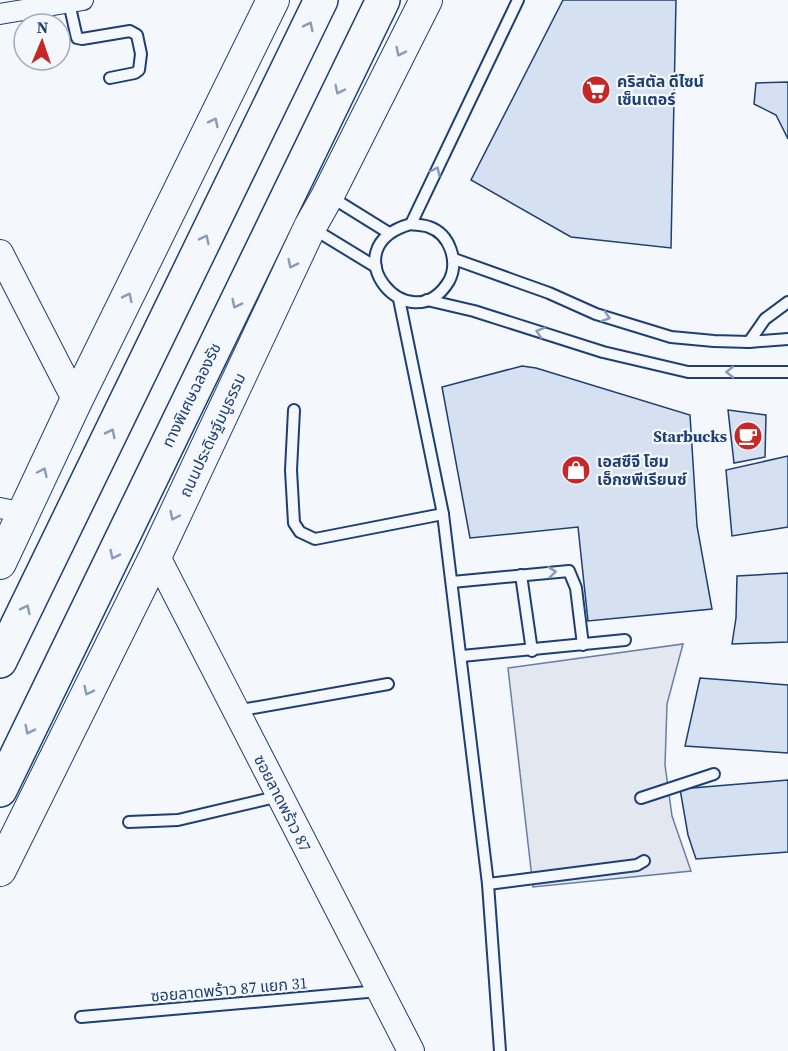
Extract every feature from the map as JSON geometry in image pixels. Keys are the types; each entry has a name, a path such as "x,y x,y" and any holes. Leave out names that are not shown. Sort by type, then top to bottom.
{"highway":[{"path":"0,661 321,0"},
{"name":"ทางพิเศษฉลองรัช","path":"0,790 383,0"}],"main road":[{"path":"0,563 12,511 76,400 273,0"},
{"name":"ถนนประดิษฐ์มนูธรรม","path":"0,870 156,555 310,227 426,0"}],"street":[{"path":"0,14 76,1"},
{"path":"0,253 76,400"},
{"name":"ซอยลาดพร้าว 87","path":"156,555 411,1051"}],"lane":[{"path":"411,224 518,0"},
{"path":"76,1 77,38 130,31 137,35 141,54 139,70 135,73 110,78"},
{"path":"328,195 389,233"},
{"path":"427,300 444,288 451,277 454,260 452,250 442,235 431,228 411,224 389,233 380,244 376,254 376,267 384,286 399,299 415,302 427,300 474,312 603,352 688,372 788,372"},
{"path":"310,227 376,267"},
{"path":"454,260 549,293 596,314 671,337 749,342 788,339"},
{"path":"399,299 443,514 488,884 500,1051"},
{"path":"749,342 765,319 788,302"},
{"path":"294,410 291,480 294,523 300,532 315,539 443,514"},
{"path":"452,582 568,571 571,573 576,588 583,645"},
{"path":"521,575 532,651"},
{"path":"462,656 532,651 625,640"},
{"path":"236,711 388,684"},
{"path":"641,798 714,774"},
{"path":"129,822 178,820 280,796"},
{"path":"488,884 636,865 644,861"},
{"name":"ซอยลาดพร้าว 87 แยก 31","path":"81,1017 380,990"}],"shaded area":[{"path":"683,644 667,704 665,765 672,816 691,871 533,887 508,668"}],"building":[{"name":"คริสตัล ดีไซน์ เซ็นเตอร์","path":"563,0 676,0 671,248 571,237 471,180"},
{"path":"788,82 788,139 776,115 754,104 756,83"},
{"name":"เอสซีจี โฮม เอ็กซพีเรียนซ์","path":"522,366 536,368 690,415 697,526 712,609 588,621 578,527 470,538 442,387"},
{"name":"Starbucks","path":"728,410 766,415 765,457 734,463"},
{"path":"788,456 788,527 732,536 726,470"},
{"path":"788,573 788,642 732,644 736,618 737,576"},
{"path":"700,678 788,685 788,753 685,746"},
{"path":"788,780 788,852 696,859 688,835 680,789"}],"place":[{"name":"คริสตัล ดีไซน์ เซ็นเตอร์","path":"596,90"},
{"name":"Starbucks","path":"748,436"},
{"name":"เอสซีจี โฮม เอ็กซพีเรียนซ์","path":"576,470"}]}
